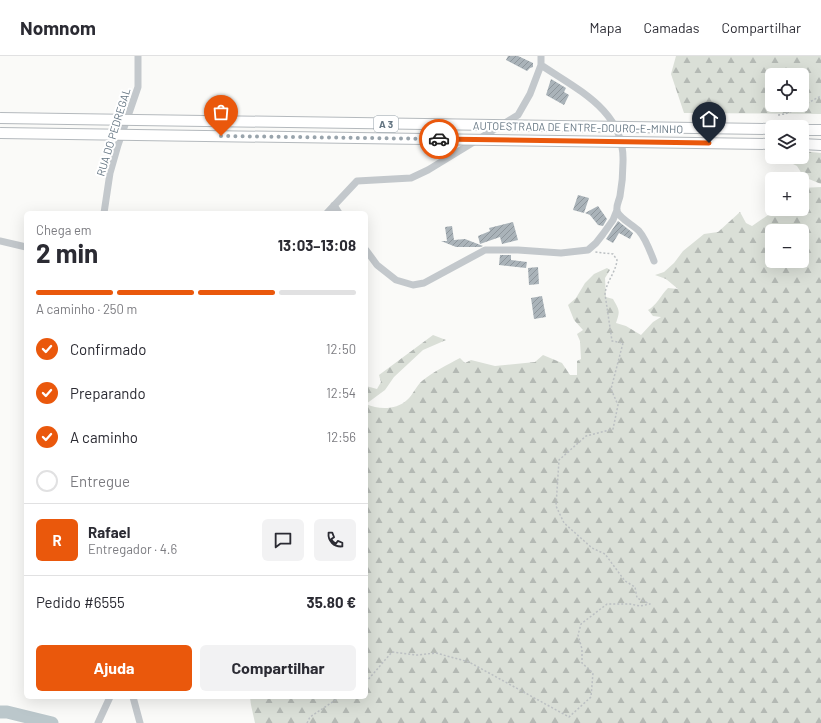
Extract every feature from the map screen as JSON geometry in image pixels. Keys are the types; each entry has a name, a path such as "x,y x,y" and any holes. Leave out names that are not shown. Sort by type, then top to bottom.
{"highway":[{"name":"AUTOESTRADA DE ENTRE-DOURO-E-MINHO","path":"0,118 765,130"},
{"path":"809,130 821,130"},
{"name":"AUTOESTRADA DE ENTRE-DOURO-E-MINHO","path":"0,133 765,144"},
{"path":"809,144 821,144"}],"street":[{"name":"RUA DO PEDREGAL","path":"104,211 110,173 138,87 138,56"},
{"path":"329,211 357,181 411,178 417,176 518,115 530,94 541,65 541,56"},
{"path":"368,253 376,265 396,280 413,285 424,283 485,250 560,252 588,250 596,243 613,220 620,196 623,152 618,131 603,109 590,98 541,65"},
{"path":"334,205 338,211"},
{"path":"617,210 618,215 631,223 640,232 654,261"},
{"path":"0,241 24,247"},
{"path":"98,723 109,699"},
{"path":"134,699 140,723"}],"path":[{"path":"778,115 787,114 798,110 821,96"},
{"path":"368,680 392,652 417,655 436,653 469,662 569,717 591,698 593,673 582,663 582,649 578,635 581,624 607,604 630,604 640,606 650,604 637,598 635,587 625,581 605,554 592,548 564,523 556,506 559,460 586,436 613,429 618,405 611,389 623,343 612,341 605,294 605,288 614,271 617,260 613,254 588,250"},
{"path":"307,723 310,717 337,699"}],"green space":[{"path":"676,56 821,56 821,114 684,113 671,74"},
{"path":"809,152 821,153 821,184 809,179 809,172 801,172 797,166 793,164 809,164"},
{"path":"821,187 821,723 255,723 250,699 368,699 368,405 382,408 398,406 409,398 420,383 427,377 460,358 465,363 471,360 495,366 535,362 543,355 562,363 570,375 577,375 577,361 581,359 580,341 577,334 583,330 574,320 568,305 576,298 585,283 594,274 607,268 610,270 605,278 606,297 613,299 618,309 619,313 616,323 626,326 641,335 653,322 661,317 653,316 648,310 654,306 668,288 678,289 666,279 655,275 664,272 674,263 683,251 704,234 718,232 740,212 746,223 752,226 767,216 809,216 809,188"},
{"path":"433,335 446,340 423,350 394,377 385,390 368,403 368,387 377,389 381,382 379,375"}],"building":[{"path":"508,56 518,56 533,63 533,67 527,71 506,60"},
{"path":"551,79 566,88 564,92 569,95 564,105 546,95"},
{"path":"578,195 589,198 584,213 573,210"},
{"path":"598,206 607,219 603,226 598,225 590,215 585,213"},
{"path":"618,221 633,233 630,239 619,233 613,243 606,239"},
{"path":"513,222 518,240 502,244 500,237 480,244 478,236 490,231 489,228"},
{"path":"452,226 454,240 465,239 483,246 456,247 441,241 447,241 445,227"},
{"path":"500,255 511,255 511,260 527,262 526,268 499,265"},
{"path":"538,267 539,284 529,285 528,268"},
{"path":"542,296 546,317 534,319 531,298"}],"waterway":[{"path":"0,712 7,712 52,723"}],"way so far":[{"path":"221,136 439,139"}],"route":[{"path":"439,139 709,143"}]}
